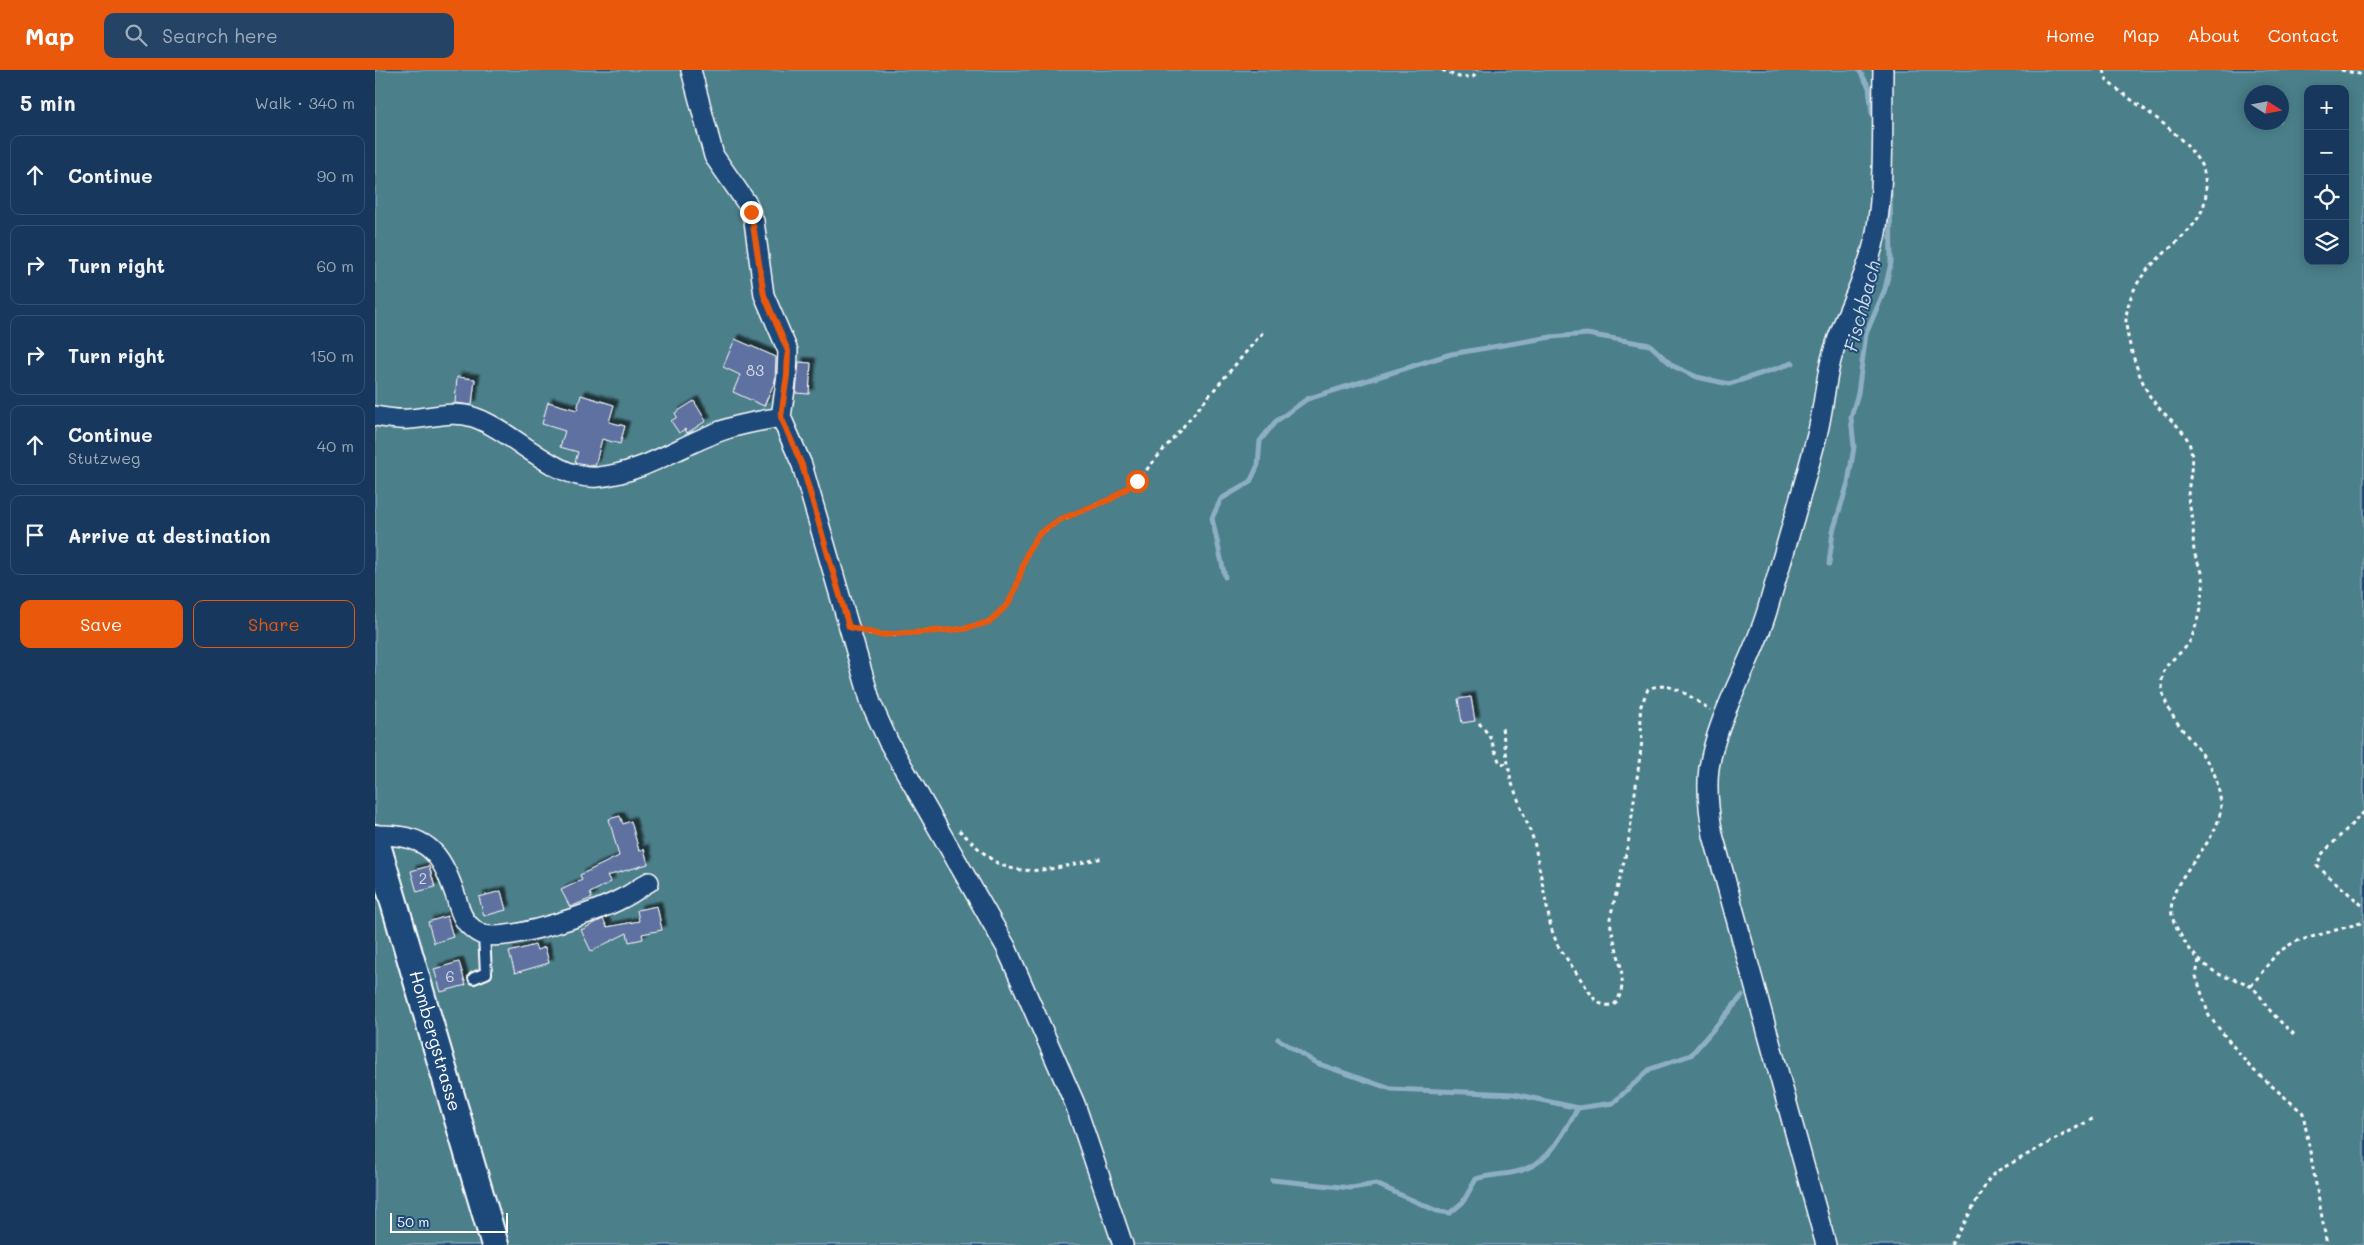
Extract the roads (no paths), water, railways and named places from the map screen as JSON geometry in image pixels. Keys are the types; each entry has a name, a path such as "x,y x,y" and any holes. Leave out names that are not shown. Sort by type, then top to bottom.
{"street":[{"path":"691,70 714,156 751,212 764,295 788,351 787,375 781,417 802,465 871,703 885,735 1006,947 1075,1104 1123,1245"},
{"path":"1826,1245 1713,835 1708,800 1709,768 1723,718 1766,614 1817,433 1833,352 1873,245 1883,155 1883,70"},
{"path":"375,416 400,419 453,414 471,416 492,425 563,469 590,477 609,475 647,464 725,429 781,417"},
{"path":"375,837 392,835 415,839 438,854 451,881 462,915 470,927 484,935 549,927 623,898 649,882"},
{"name":"Hombergstrasse","path":"375,837 495,1245"}],"lane":[{"path":"474,978 487,972 484,935"}],"waterway":[{"name":"Fischbach","path":"1859,70 1869,87 1872,113"},
{"name":"Fischbach","path":"1829,564 1833,531 1848,483 1854,447 1851,417 1858,393 1866,334 1885,289 1891,263 1890,189"},
{"path":"1225,577 1212,518 1221,499 1250,482 1258,465 1260,441 1275,422 1307,399 1451,354 1551,337 1587,334 1650,345 1673,366 1697,377 1729,384 1793,363"},
{"path":"1278,1039 1316,1063 1391,1089 1514,1094 1578,1108 1613,1103 1650,1069 1691,1055 1742,996"},
{"path":"1272,1180 1351,1188 1376,1184 1437,1211 1450,1213 1463,1202 1476,1179 1524,1169 1544,1158 1559,1140 1578,1108"}]}
